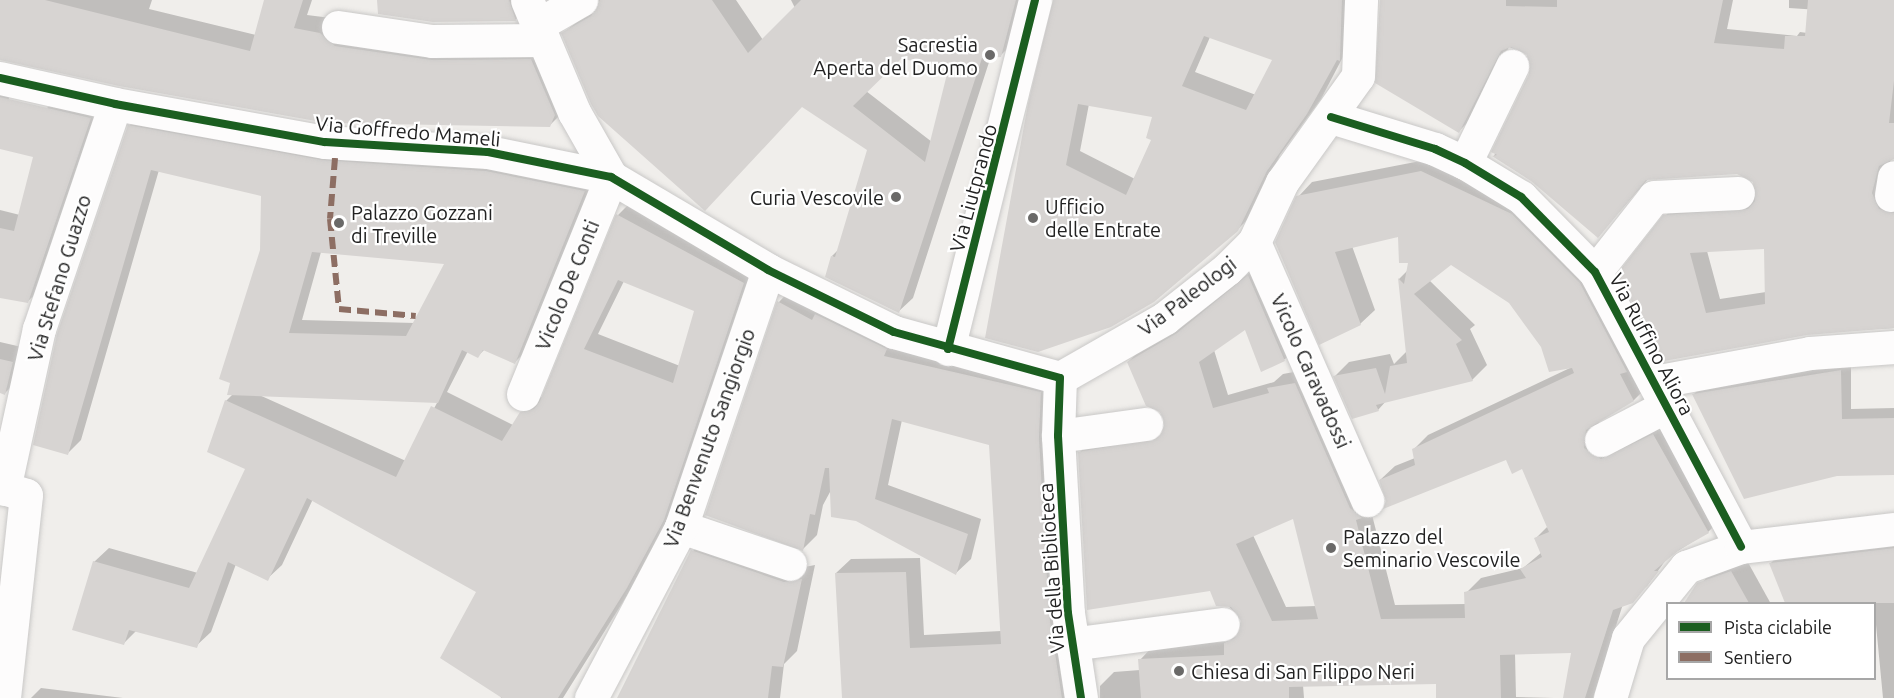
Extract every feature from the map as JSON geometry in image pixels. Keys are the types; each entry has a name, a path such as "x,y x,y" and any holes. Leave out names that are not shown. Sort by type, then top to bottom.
{"street":[{"path":"338,27 432,40 535,22 581,0"},
{"name":"Via Liutprando","path":"948,349 1023,63 1035,0"},
{"name":"Via Paleologi","path":"1060,378 1165,318 1227,269 1254,242 1282,182 1331,117 1358,76 1361,0"},
{"path":"535,22 574,112 611,177"},
{"path":"1465,163 1512,66"},
{"name":"Via Goffredo Mameli","path":"0,78 115,104 325,142 488,152 611,177 768,270 894,332 948,349 1060,378"},
{"name":"Via Stefano Guazzo","path":"4,698 10,490 39,329 115,104"},
{"name":"Via Ruffino Aliora","path":"1331,117 1435,149 1465,163 1521,197 1594,272 1741,547"},
{"name":"Vicolo De Conti","path":"523,394 611,177"},
{"path":"1594,272 1654,197 1738,193"},
{"name":"Vicolo Caravadossi","path":"1254,242 1367,500"},
{"name":"Via Benvenuto Sangiorgio","path":"591,698 681,527 768,270"},
{"path":"1602,440 1660,394 1810,353 1894,347"},
{"name":"Via della Biblioteca","path":"1060,378 1058,436 1071,644 1081,698"},
{"path":"1058,436 1146,424"},
{"path":"681,527 790,564"},
{"path":"1611,698 1628,638 1686,567 1741,547 1894,529"},
{"path":"1071,644 1223,624"}],"building":[{"path":"0,0 45,0 250,51 264,0 303,0 294,28 320,33 335,46 432,60 531,59 555,115 550,127 327,123 119,86 0,60"},
{"path":"377,0 509,0 516,21 433,22 378,14"},
{"path":"600,0 712,0 748,53 801,0 1016,0 1001,57 982,58 899,313 825,277 831,256 835,257 867,150 802,107 705,211 598,116 561,33 591,16","holes":["901,59 949,66 925,162 853,106"]},
{"path":"1053,0 1342,0 1340,61 1337,60 1307,114 1267,171 1238,231 1154,302 1111,327 1038,352 985,338 1028,104","holes":["1204,36 1272,60 1246,110 1182,86","1078,104 1152,117 1146,138 1151,140 1126,195 1066,165"]},
{"path":"1380,0 1506,0 1506,6 1557,7 1557,0 1723,0 1714,43 1784,49 1785,36 1805,36 1808,0 1894,0 1894,81 1889,123 1894,123 1894,159 1879,166 1872,193 1879,209 1894,213 1894,328 1807,335 1664,361 1617,274 1663,215 1748,209 1755,201 1753,182 1737,174 1646,180 1598,238 1531,181 1492,156 1497,155 1491,152 1529,74 1527,55 1511,47 1501,51 1459,133 1375,83","holes":["1764,249 1765,304 1706,313 1690,253"]},
{"path":"0,97 91,118 28,303 0,298 0,228 14,231 33,157 0,149"},
{"path":"128,125 322,160 486,171 585,191 515,364 483,350 478,358 462,350 438,403 227,395 230,383 219,379 260,250 261,196 151,170 68,455 33,445 57,334","holes":["312,252 444,264 406,336 289,333"]},
{"path":"1421,171 1512,214 1580,283 1627,372 1620,374 1634,401 1586,430 1584,448 1601,459 1653,434 1709,533 1679,550 1654,571 1659,571 1633,603 1613,610 1585,698 1563,698 1571,653 1500,655 1501,698 1436,698 1436,684 1289,687 1289,698 1141,698 1138,659 1224,655 1224,643 1235,638 1241,621 1231,607 1216,606 1210,591 1087,610 1078,452 1158,438 1164,421 1160,412 1146,406 1127,362 1177,333 1248,275 1285,361 1261,372 1245,330 1199,362 1213,408 1269,393 1267,388 1295,383 1350,508 1362,518 1356,520 1381,619 1465,618 1464,592 1526,578 1520,569 1542,557 1534,538 1549,532 1522,469 1512,474 1506,460 1383,509 1386,501 1379,480 1415,465 1412,449 1574,373 1572,368 1549,372 1541,347 1509,303 1451,265 1414,294 1462,340 1456,344 1473,381 1376,405 1379,411 1352,419 1333,376 1376,368 1385,394 1390,366 1407,363 1398,278 1404,284 1408,263 1399,263 1398,237 1335,252 1361,325 1319,345 1275,242 1296,196","holes":["1293,519 1318,619 1272,621 1236,544"]},
{"path":"616,214 744,283 664,520 627,588 558,698 502,698 440,658 476,592 307,498 268,581 228,562 197,648 129,630 124,645 72,630 93,561 189,588 245,469 207,452 225,400 396,477 431,406 502,441 520,412 534,409 540,401","holes":["618,280 694,311 673,383 584,349"]},
{"path":"777,301 812,320 815,314 887,349 884,356 1041,392 1039,437 1049,614 1062,698 842,698 835,573 906,572 910,648 1001,644 989,445 892,419 875,499 968,534 956,575 856,521 831,517 829,468 825,468 815,515 810,514 803,551 705,515"},
{"path":"0,359 13,362 5,395 0,393"},
{"path":"1841,370 1842,419 1894,418 1894,475 1837,476 1744,499 1692,394"},
{"path":"1894,548 1894,603 1785,602 1769,563"},
{"path":"691,550 784,582 802,579 783,667 772,666 768,698 617,698"},
{"path":"1731,571 1748,602 1685,602 1697,583"}],"marked path":[{"path":"335,158 330,219 339,309 416,316"}],"cycle path":[{"path":"948,349 1035,0"},
{"path":"0,78 115,104 325,142 488,152 611,177 768,270 894,332 1060,378 1058,436 1068,613 1081,698"},
{"path":"1331,117 1435,149 1465,163 1521,197 1595,272 1741,547"}],"place":[{"name":"Sacrestia Aperta del Duomo","path":"990,55"},
{"name":"Curia Vescovile","path":"896,197"},
{"name":"Ufficio delle Entrate","path":"1033,218"},
{"name":"Palazzo Gozzani di Treville","path":"339,223"},
{"name":"Palazzo del Seminario Vescovile","path":"1331,548"},
{"name":"Chiesa di San Filippo Neri","path":"1179,671"}]}
